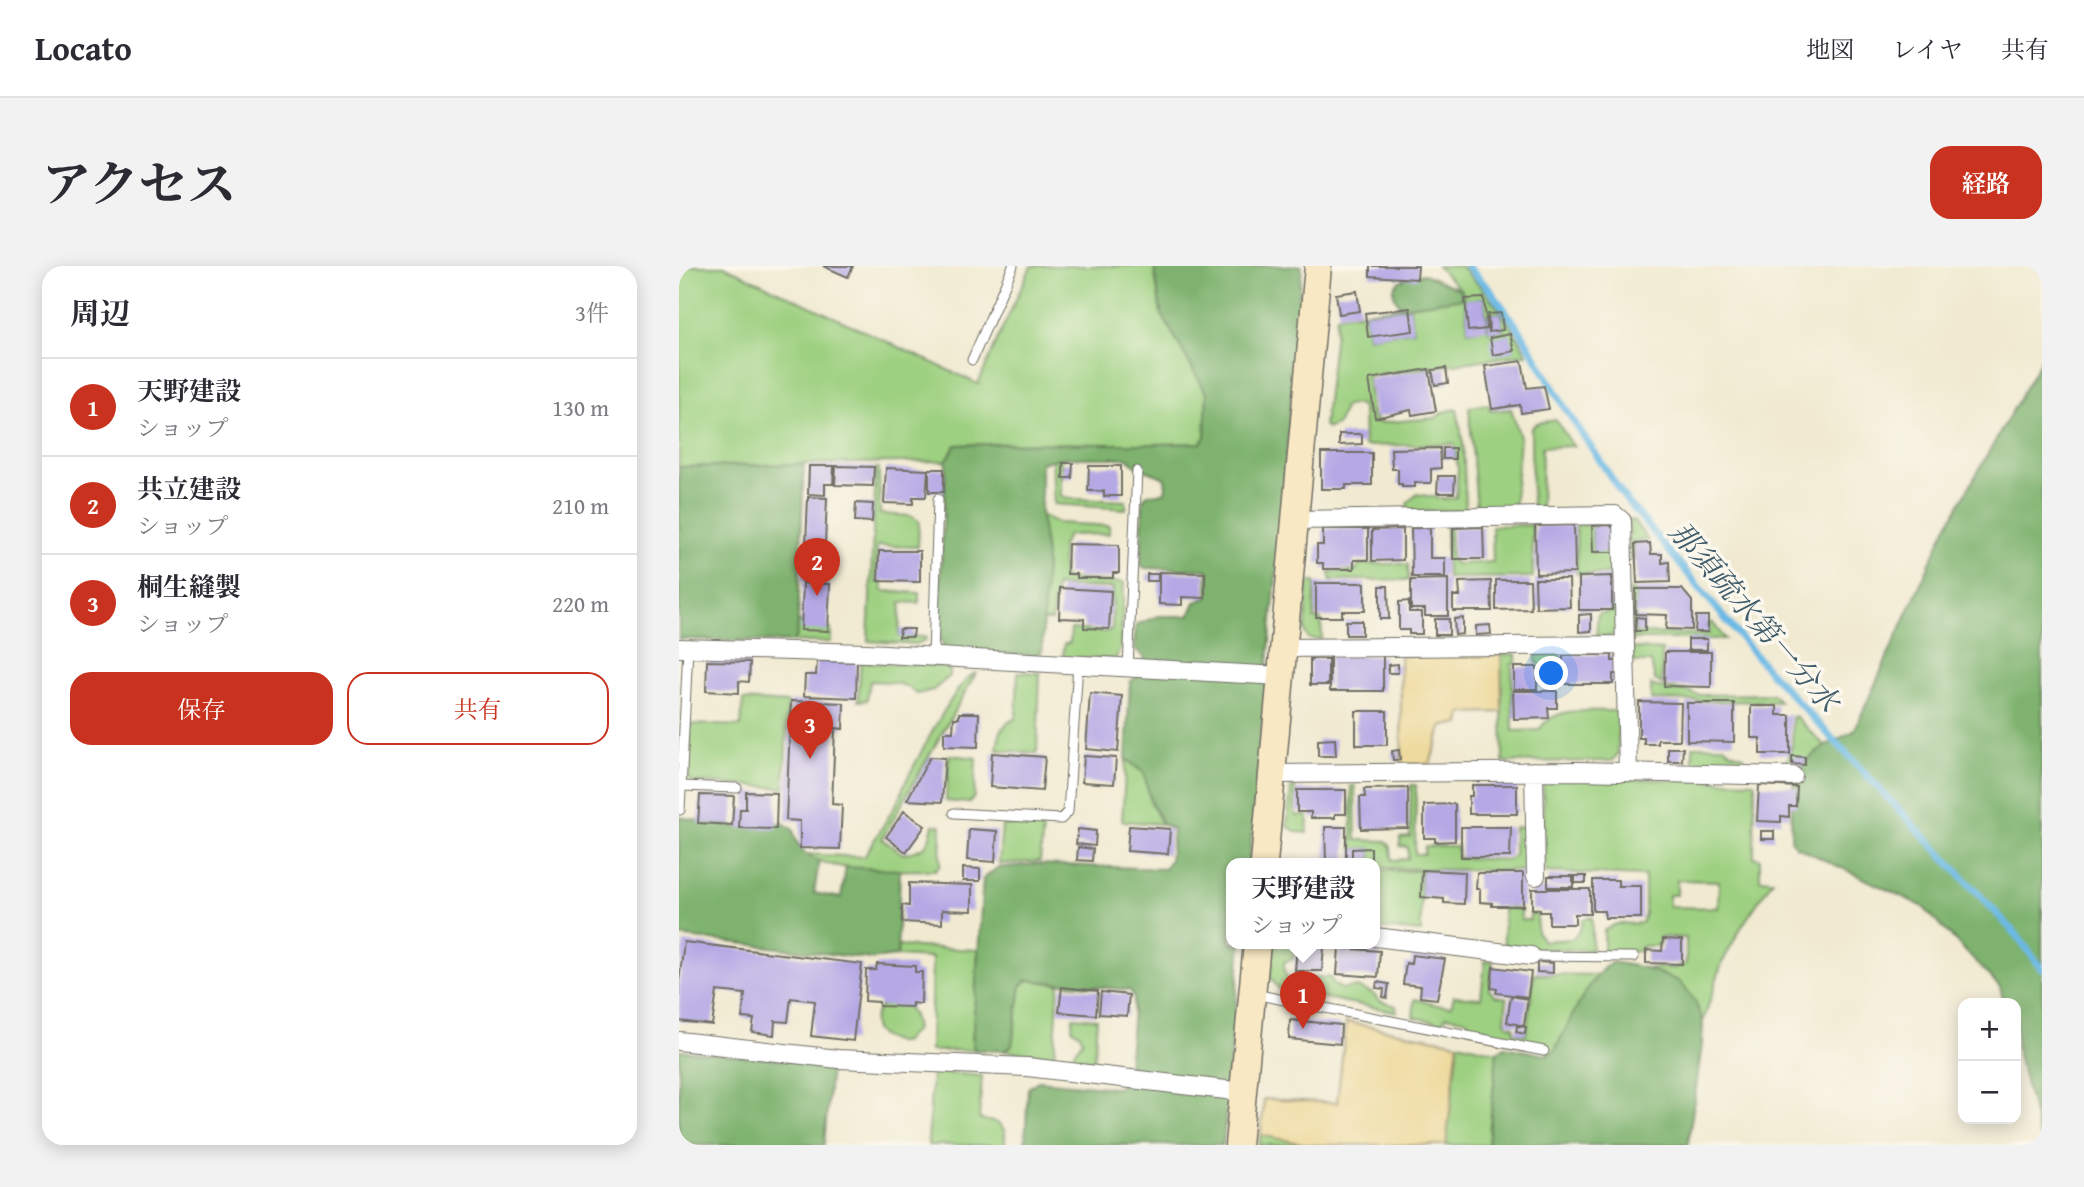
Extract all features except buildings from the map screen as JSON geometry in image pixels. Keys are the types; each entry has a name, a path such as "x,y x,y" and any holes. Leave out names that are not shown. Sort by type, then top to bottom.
{"street":[{"path":"1264,858 1318,266"},
{"path":"1295,520 1615,515 1622,521 1628,772"},
{"path":"1284,648 1625,645"},
{"path":"683,648 933,657 1281,676"},
{"path":"1534,771 1536,876"},
{"path":"1272,774 1534,771 1793,776"},
{"path":"1380,938 1531,956"},
{"path":"1238,1145 1256,949"},
{"path":"679,1041 838,1059 1027,1067 1243,1092"}],"lane":[{"path":"972,360 1013,266"},
{"path":"1128,668 1137,471"},
{"path":"933,657 937,499"},
{"path":"680,810 683,648"},
{"path":"954,813 1061,819 1068,813 1078,665"},
{"path":"681,786 737,788"},
{"path":"1531,956 1634,957"},
{"path":"1252,994 1544,1051"}],"green space":[{"path":"679,266 724,266 978,384 1031,266 1154,266 1161,313 1207,394 1205,438 1201,443 956,445 946,461 679,467"},
{"path":"1154,266 1302,266 1249,858 1226,858 1226,949 1240,949 1223,1145 1025,1145 1028,1088 1038,1081 1117,1088 1127,1080 1134,997 1130,990 1027,980 1021,986 1012,1045 1004,1051 975,1050 972,1044 983,879 997,868 1037,864 1164,869 1170,860 1173,829 1162,824 1150,800 1144,773 1126,759 1130,682 1141,674 1145,658 1134,648 1136,625 1158,616 1189,616 1195,602 1207,598 1208,570 1145,568 1141,565 1143,500 1148,494 1164,493 1165,479 1161,476 1141,469 1129,458 1059,458 1041,463 1041,515 1046,557 1042,651 1035,656 945,650 938,633 946,461 956,445 1201,443 1205,437 1207,394 1161,313"},
{"path":"1437,266 1461,266 1498,307 1527,354 1367,376 1372,416 1379,423 1435,418 1443,412 1457,409 1463,443 1466,510 1407,512 1407,504 1417,494 1444,499 1456,498 1458,468 1454,444 1364,446 1363,411 1359,404 1345,406 1337,425 1328,428 1324,426 1337,316 1464,298 1461,290","holes":["1484,298 1487,328 1468,331 1465,300","1410,308 1413,331 1368,337 1365,314","1501,313 1503,330 1489,332 1488,314"]},
{"path":"1424,274 1461,290 1464,298 1401,307 1394,287 1402,280"},
{"path":"2042,358 2042,1145 2021,1067 2021,998 2003,998 2000,987 1922,906 1795,846 1791,839 1792,797 1797,774 1809,758 1854,731 1945,530"},
{"path":"1488,404 1491,411 1511,409 1520,437 1514,509 1477,510 1469,407"},
{"path":"1556,420 1573,446 1542,447 1541,508 1532,509 1531,429 1537,423"},
{"path":"1061,458 1061,496 1071,499 1126,501 1126,509 1054,504 1052,460"},
{"path":"804,464 798,622 797,635 793,642 679,639 679,467"},
{"path":"876,468 879,468 880,514 910,516 919,521 918,547 877,546 876,582 882,583 883,591 919,593 919,603 901,602 899,636 925,637 926,640 916,644 868,641"},
{"path":"1041,515 1057,523 1109,526 1109,534 1068,535 1062,546 1063,576 1067,579 1124,583 1120,650 1115,659 1063,658 1064,644 1070,643 1071,629 1106,632 1112,629 1113,588 1056,586 1052,621 1043,621 1046,557"},
{"path":"1629,520 1633,520 1648,540 1633,542 1634,559 1630,560"},
{"path":"1576,524 1592,526 1593,552 1617,551 1617,636 1596,636 1598,614 1613,611 1613,574 1577,574"},
{"path":"1532,525 1533,577 1447,578 1446,528 1450,528 1451,559 1456,564 1493,562 1492,526"},
{"path":"1360,564 1408,564 1409,580 1330,580 1330,572 1355,571"},
{"path":"1308,582 1315,582 1314,619 1321,619 1322,639 1309,639 1305,632"},
{"path":"1630,590 1636,591 1635,633 1709,634 1709,624 1712,622 1725,639 1631,639"},
{"path":"798,622 818,623 831,629 831,642 793,642 797,635"},
{"path":"1633,648 1662,650 1662,684 1655,680 1651,662 1633,662"},
{"path":"1516,654 1516,663 1512,664 1513,731 1539,730 1554,716 1574,711 1618,711 1618,754 1612,761 1503,762 1501,655"},
{"path":"1536,654 1561,654 1561,687 1540,686 1540,665 1536,662"},
{"path":"861,662 942,666 950,669 950,676 933,690 917,694 901,684 870,681 867,700 858,701"},
{"path":"1018,672 1040,673 1037,753 997,750 1001,731 1016,718"},
{"path":"976,673 882,839 903,854 925,846 933,825 941,825 940,865 935,870 867,870 818,861 803,854 864,857 901,796 904,785 948,705 958,690"},
{"path":"1651,685 1696,695 1773,694 1780,702 1651,700"},
{"path":"743,700 788,703 784,788 692,782 688,776 691,724 741,726"},
{"path":"1795,716 1825,746 1799,770 1762,769 1763,762 1785,762 1790,752 1792,718"},
{"path":"1693,746 1724,746 1731,752 1744,756 1743,766 1693,765"},
{"path":"949,755 976,758 974,797 969,803 946,801"},
{"path":"1126,759 1144,773 1150,800 1162,824 1122,821"},
{"path":"1547,777 1755,782 1754,857 1760,859 1760,879 1773,880 1742,926 1722,963 1703,1022 1693,999 1683,986 1645,968 1676,968 1686,964 1686,938 1660,937 1659,946 1642,946 1641,951 1604,952 1604,930 1616,924 1642,923 1645,913 1645,876 1545,872 1543,783","holes":["1677,880 1719,881 1718,908 1669,907 1669,895 1677,895"]},
{"path":"1411,785 1416,785 1415,854 1424,854 1425,846 1457,846 1458,858 1509,860 1514,855 1514,827 1525,828 1527,871 1380,868 1380,858 1371,858 1371,848 1352,849 1351,786 1355,786 1356,840 1386,841 1391,847 1392,860 1408,859 1408,847 1400,846 1400,838 1410,837"},
{"path":"1295,786 1295,815 1308,816 1307,833 1297,832 1287,826 1291,787"},
{"path":"679,817 735,827 783,823 793,830 801,849 819,862 814,893 841,898 846,867 900,870 897,956 871,959 679,936"},
{"path":"1002,825 1043,827 1040,861 999,864"},
{"path":"1380,871 1421,871 1421,932 1380,928"},
{"path":"1503,908 1521,909 1521,920 1530,920 1530,914 1537,914 1537,932 1543,941 1572,939 1580,930 1583,919 1592,917 1592,950 1531,949 1504,944"},
{"path":"898,946 978,950 972,1044 975,1050 930,1051 932,958 897,956"},
{"path":"1274,949 1294,949 1293,959 1284,962 1285,975 1290,979 1330,977 1334,985 1342,989 1357,987 1372,993 1380,1001 1396,1006 1397,1012 1279,989 1270,977"},
{"path":"1485,961 1493,961 1489,989 1496,996 1507,998 1505,1021 1514,1026 1514,1033 1526,1035 1534,974 1598,975 1554,1052 1547,1055 1548,1046 1468,1029 1468,1020 1446,1016 1442,1023 1413,1017 1415,999 1451,1006 1454,996 1481,998"},
{"path":"1612,962 1645,968 1679,981 1695,1001 1703,1022 1702,1044 1688,1145 1488,1145 1497,1052 1505,1047 1547,1055 1554,1052 1587,990"},
{"path":"1027,980 1059,984 1054,1056 1004,1051 1012,1045 1021,986"},
{"path":"883,1002 905,1002 913,1016 916,1029 903,1043 887,1039 875,1029 874,1018"},
{"path":"1073,1017 1097,1019 1094,1060 1073,1058 1083,1040 1079,1033 1072,1029"},
{"path":"1458,1043 1497,1052 1488,1145 1446,1145"},
{"path":"679,1050 826,1064 831,1067 824,1145 679,1145"},
{"path":"932,1072 982,1076 979,1119 998,1123 1005,1131 1005,1145 928,1145"},
{"path":"1261,1135 1310,1145 1258,1145"}],"sand":[{"path":"1501,655 1502,712 1462,713 1460,724 1442,725 1430,764 1402,765 1400,656"},
{"path":"1346,1022 1458,1043 1446,1145 1310,1145 1261,1135 1264,1099 1337,1103"}],"waterway":[{"name":"那須疏水第一分水","path":"1467,266 1491,291 1521,332 1565,408 1624,497 1766,668 2016,934 2042,969"}],"place":[{"name":"共立建設","path":"817,596"},
{"name":"桐生縫製","path":"810,759"},
{"name":"天野建設","path":"1303,1029"}]}
